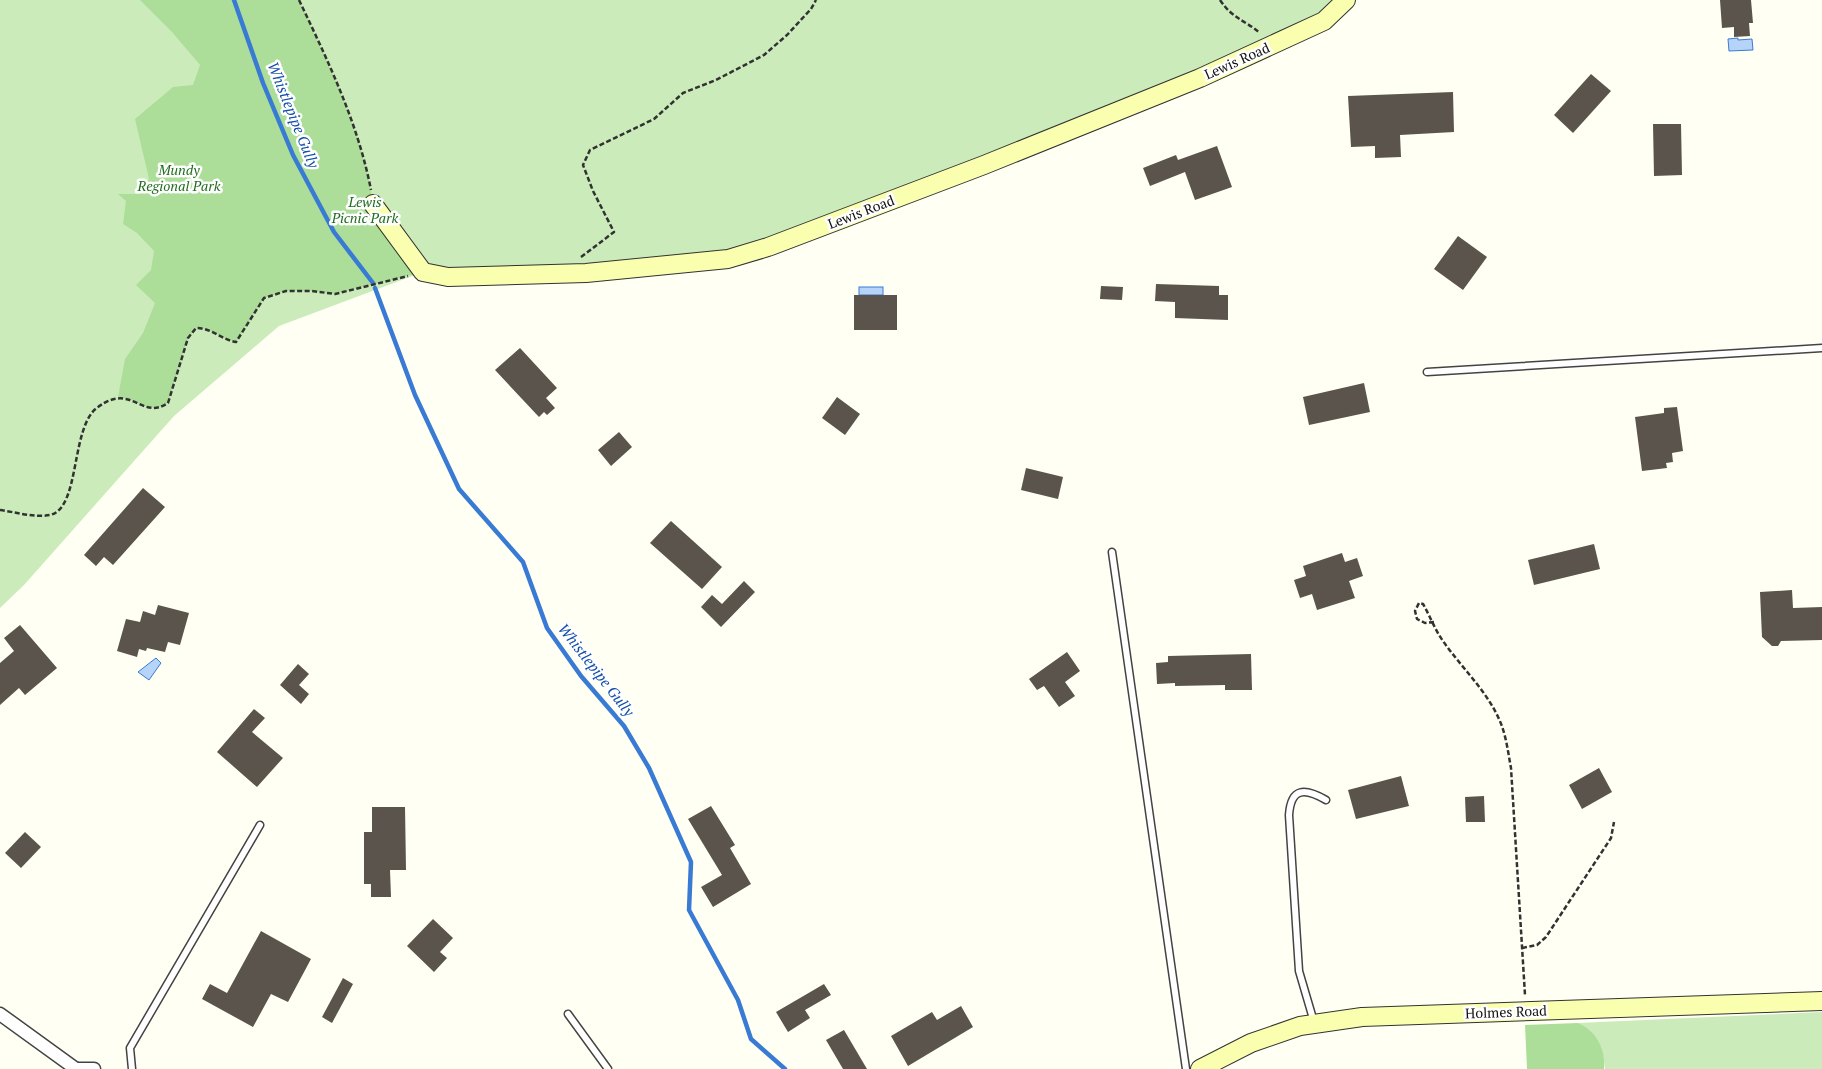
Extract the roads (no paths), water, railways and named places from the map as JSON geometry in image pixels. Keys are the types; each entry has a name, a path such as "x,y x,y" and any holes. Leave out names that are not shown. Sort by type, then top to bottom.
{"street":[{"name":"Lewis Road","path":"373,204 423,272 448,277 586,274 728,259 768,247 984,165 1200,78 1324,21 1346,0"},
{"name":"Holmes Road","path":"1200,1069 1250,1044 1300,1026 1362,1017 1822,1001"},
{"path":"0,1014 76,1069 94,1069"}],"lane":[{"path":"1427,372 1822,348"},
{"path":"1112,552 1186,1069"},
{"path":"1314,1024 1299,971 1289,815 1290,803 1296,794 1301,792 1314,794 1326,800"},
{"path":"132,1069 130,1048 260,825"},
{"path":"568,1014 608,1069"}],"water":[{"path":"1738,38 1738,40 1752,39 1753,50 1729,51 1728,39"},
{"path":"859,287 883,287 883,295 859,295"},
{"path":"156,658 161,663 149,680 138,672"}],"waterway":[{"name":"Whistlepipe Gully","path":"234,0 263,83 293,155 334,232 373,283"},
{"name":"Whistlepipe Gully","path":"375,288 415,395 459,489 523,562 547,628 581,676 624,726 649,768 691,862 689,910 738,1000 751,1039 785,1069"}],"park label":[{"name":"Mundy Regional Park","path":"179,178"},
{"name":"Lewis Picnic Park","path":"365,210"}]}
